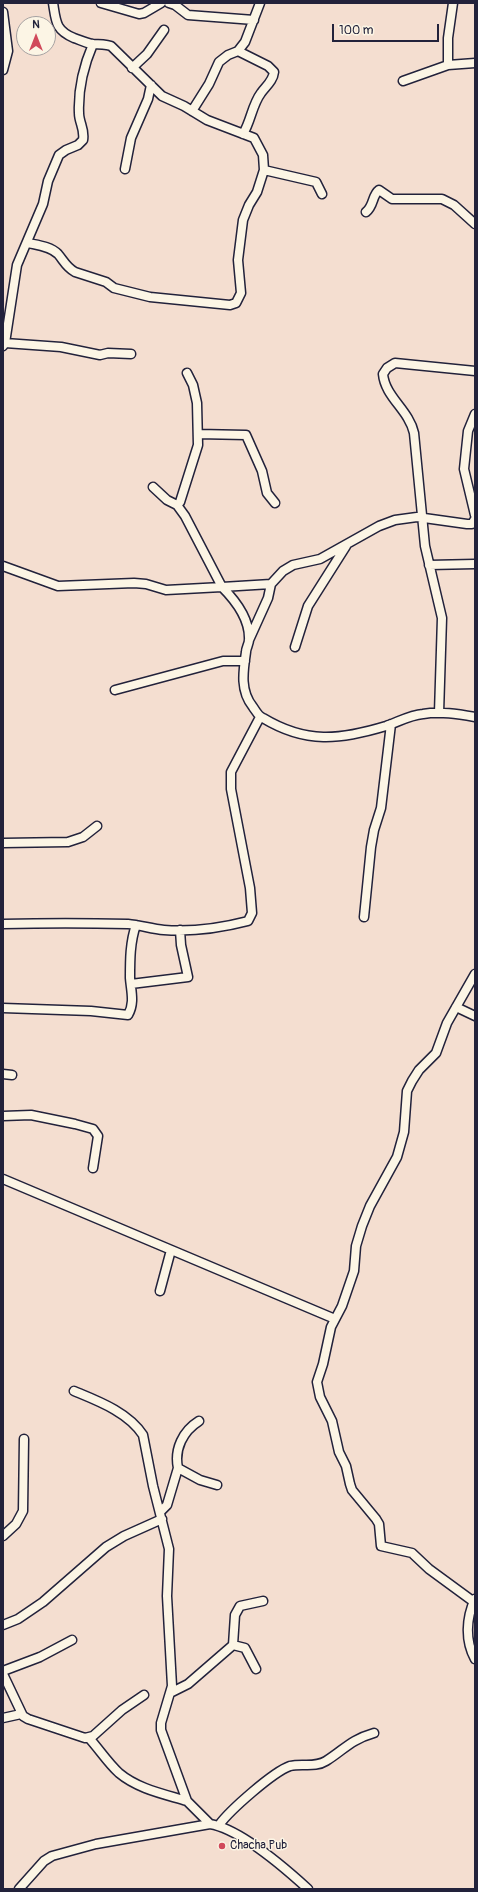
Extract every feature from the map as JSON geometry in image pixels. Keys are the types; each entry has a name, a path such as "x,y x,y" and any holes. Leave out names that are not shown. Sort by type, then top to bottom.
{"street":[{"path":"28,243 50,248 57,253 67,267 124,291 176,301 236,304 241,293 238,260 243,220 249,205 257,192 264,170 263,155 254,138 207,120 162,96 111,46 103,43 93,44 76,39 61,31 58,25 53,3"},
{"path":"100,3 139,14 144,13 161,3"},
{"path":"169,3 175,5 188,15 254,20"},
{"path":"192,111 209,84 220,62 228,55 238,51 245,42 260,3"},
{"path":"448,65 448,38 453,3"},
{"path":"3,12 8,51 3,70"},
{"path":"132,68 147,54 164,30"},
{"path":"93,44 82,73 79,116 83,127 83,140 66,150 56,161 48,181 43,204 16,271 4,345 61,347 100,355 108,353 131,354"},
{"path":"238,51 268,66 274,72 272,79 255,103 243,134"},
{"path":"404,81 448,65 475,63"},
{"path":"125,169 131,138 148,99 151,86"},
{"path":"264,170 316,182 322,194"},
{"path":"366,212 371,207 376,193 379,190 392,199 442,199 449,201 475,224"},
{"path":"438,713 442,618 429,565 423,529 412,424 385,384 383,374 387,368 395,363 475,371"},
{"path":"177,505 180,502 198,445 197,403 193,385 187,373"},
{"path":"475,414 468,430 464,470 474,520 465,524 423,518 409,518 387,522 320,559 293,565 282,571 271,584 268,598 249,640 243,684 246,699 260,717 288,731 323,736 341,737 356,734 412,716 438,713 475,717"},
{"path":"198,434 246,435 259,464 267,493 275,503"},
{"path":"153,487 167,500 177,505 185,516 222,587 238,605 246,622 249,640"},
{"path":"295,647 308,606 346,545"},
{"path":"429,565 475,564"},
{"path":"3,566 58,586 94,586 134,583 146,584 166,590 271,584"},
{"path":"115,690 223,661 246,661"},
{"path":"3,924 89,923 136,925 163,930 180,930 203,929 248,921 252,913 246,860 231,789 231,772 260,717"},
{"path":"364,917 371,848 381,808 391,724"},
{"path":"3,843 68,842 83,837 97,826"},
{"path":"3,1008 91,1011 128,1015 133,1000 130,984 131,941 136,925"},
{"path":"130,984 188,978 184,962 180,930"},
{"path":"475,974 445,1028 436,1053 419,1070 408,1091 404,1132 397,1157 365,1217 358,1238 354,1271 342,1306 328,1335 323,1364 317,1382 320,1397 332,1422 339,1452 346,1466 352,1490 379,1524 381,1546 412,1553 430,1569 474,1600 467,1634 470,1648 475,1659"},
{"path":"456,1007 475,1016"},
{"path":"3,1074 12,1075"},
{"path":"3,1116 31,1115 93,1129 98,1136 93,1168"},
{"path":"3,1179 335,1319"},
{"path":"160,1292 171,1250"},
{"path":"74,1391 110,1407 140,1430 143,1435 153,1486 169,1549 167,1596 172,1679 170,1693 161,1723 161,1730 187,1801 210,1824"},
{"path":"3,1625 18,1619 43,1602 106,1547 161,1516 167,1504 178,1468 178,1447 184,1435 199,1420"},
{"path":"3,1536 16,1524 23,1511 24,1439"},
{"path":"178,1468 200,1480 216,1484"},
{"path":"170,1693 188,1684 233,1645 237,1610 240,1606 263,1601"},
{"path":"3,1671 40,1657 72,1640"},
{"path":"233,1645 245,1648 256,1669"},
{"path":"3,1674 21,1714 28,1719 73,1735 89,1738 115,1769 130,1781 140,1786 187,1801"},
{"path":"89,1738 144,1695"},
{"path":"3,1718 21,1714"},
{"path":"219,1825 228,1814 284,1769 298,1765 318,1765 326,1761 358,1737 374,1733"},
{"path":"19,1889 44,1861 52,1856 96,1844 210,1824 219,1825 226,1828 259,1850 308,1889"}],"place":[{"name":"Chacha Pub","path":"222,1846"}]}
